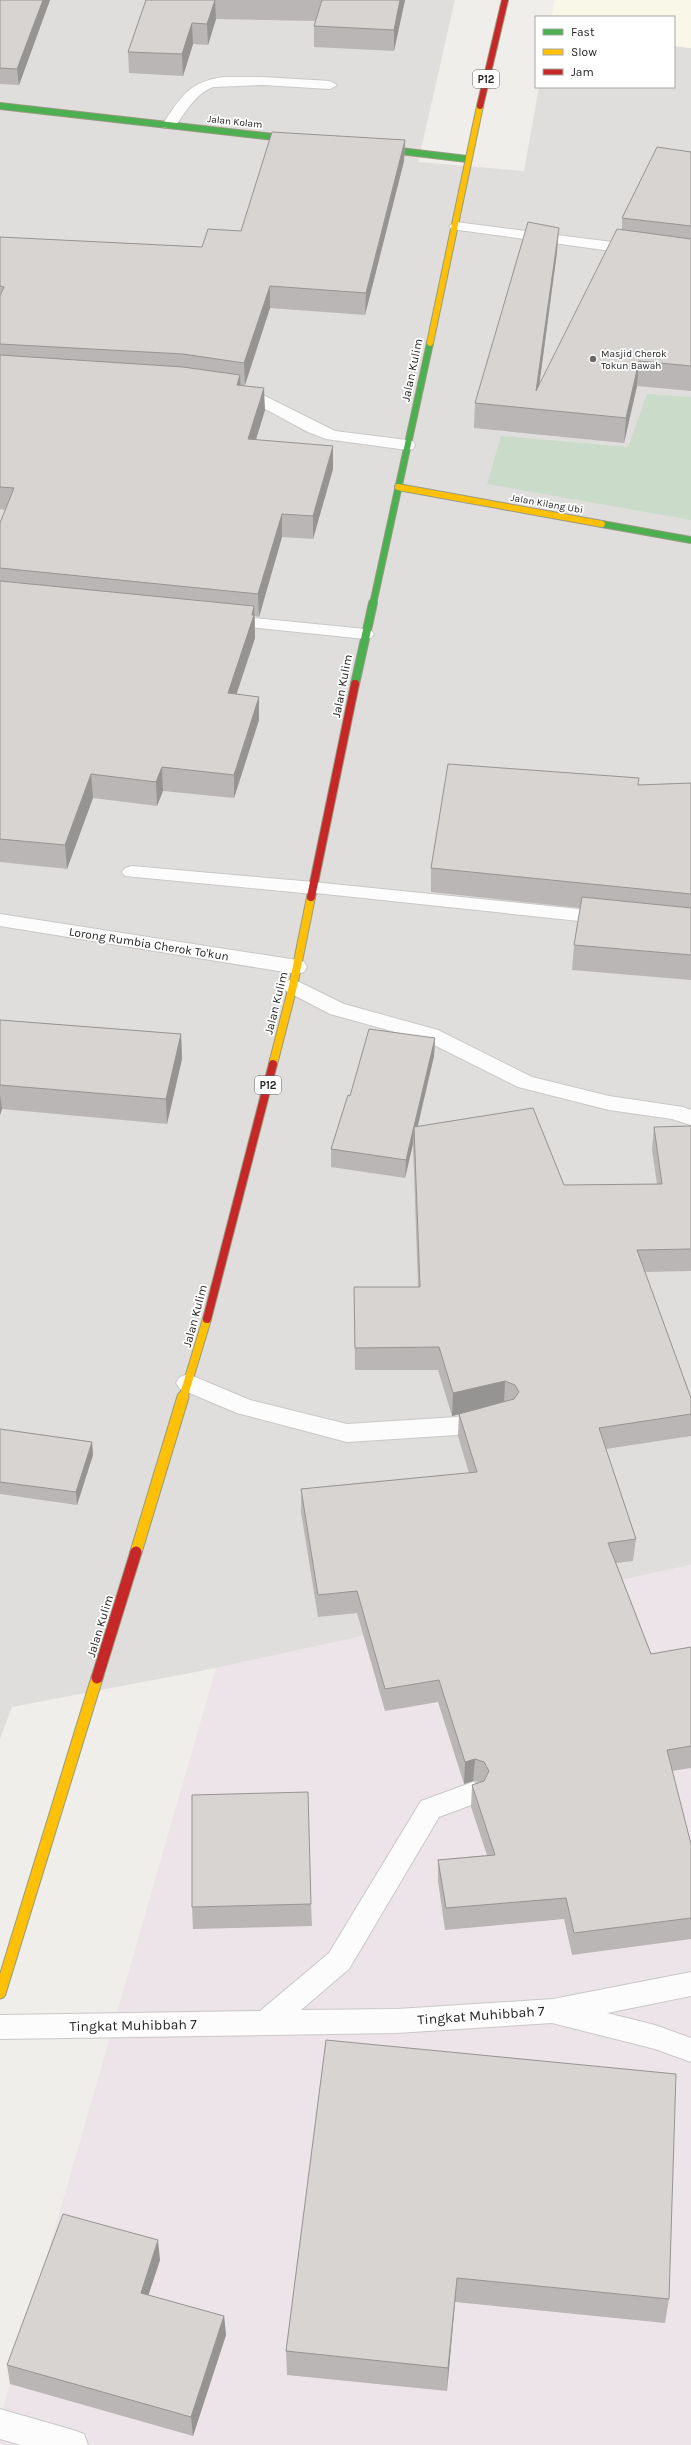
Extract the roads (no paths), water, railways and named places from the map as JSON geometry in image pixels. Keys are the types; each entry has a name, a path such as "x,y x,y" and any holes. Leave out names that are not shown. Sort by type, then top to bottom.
{"main road":[{"name":"Jalan Kulim","path":"0,1994 203,1334 295,977 365,634 456,226 467,158 505,0"},
{"name":"Jalan Kolam","path":"0,106 310,141"},
{"path":"365,147 467,158"},
{"name":"Jalan Kilang Ubi","path":"398,487 691,540"}],"street":[{"path":"169,125 200,87 213,83 232,81 330,85"},
{"path":"456,226 691,257"},
{"path":"222,388 245,392 314,429 332,436 407,444"},
{"path":"206,618 365,634"},
{"path":"132,872 313,888 628,920"},
{"name":"Lorong Rumbia Cherok To'kun","path":"0,920 295,977 337,1009 431,1035 525,1082 609,1103 675,1112 691,1118"},
{"path":"188,1383 245,1407 347,1434 457,1426 504,1414"},
{"path":"266,2023 339,1961 430,1809 473,1792"},
{"path":"552,2011 691,1984"},
{"name":"Tingkat Muhibbah 7","path":"0,2027 397,2021 552,2011 655,2037 691,2050"},
{"path":"0,2424 73,2445"}],"place":[{"name":"Masjid Cherok Tokun Bawah","path":"593,359"}]}
